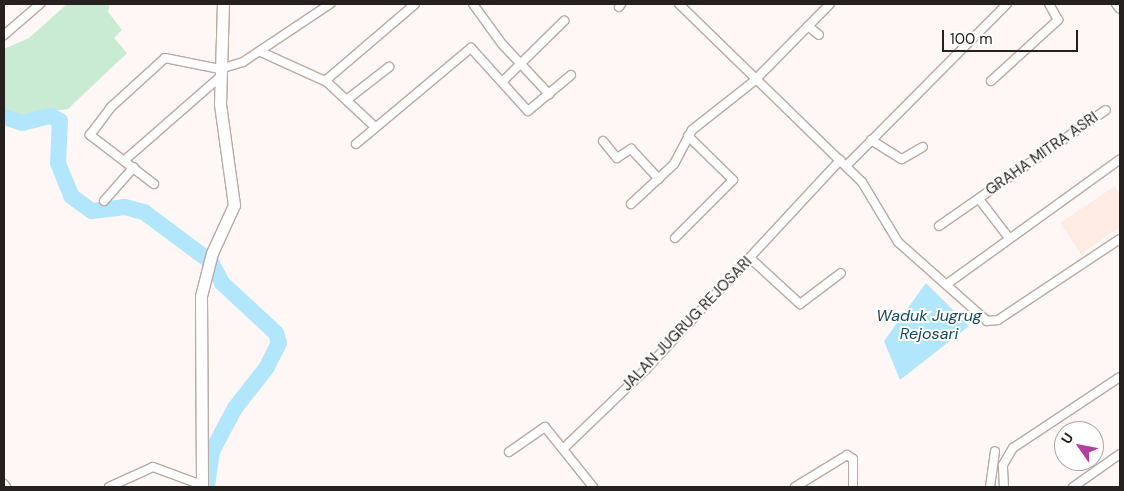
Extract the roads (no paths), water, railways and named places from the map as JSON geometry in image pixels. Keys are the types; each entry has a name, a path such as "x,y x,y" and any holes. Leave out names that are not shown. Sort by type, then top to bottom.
{"main road":[{"path":"202,486 200,315 206,272 212,253 234,205 221,115 222,4"}],"street":[{"path":"4,35 40,4"},
{"path":"126,159 220,73 261,52 330,4"},
{"path":"325,81 415,4"},
{"path":"473,4 521,66 549,94"},
{"path":"631,204 676,161 688,136 754,80 830,4"},
{"path":"843,163 871,140 1007,4"},
{"path":"991,81 1058,20 1049,4"},
{"path":"1116,4 1120,9"},
{"path":"684,5 754,80 843,163 871,193 891,235 987,321 998,320 1120,239"},
{"path":"503,81 521,66 564,21"},
{"path":"808,26 819,35"},
{"path":"356,144 374,126 471,48 528,110 571,76"},
{"path":"261,52 325,81 349,98 374,126"},
{"path":"154,184 126,159 90,135 110,108 166,58 220,73"},
{"path":"349,98 389,67"},
{"name":"GRAHA MITRA ASRI","path":"939,226 1106,110"},
{"path":"675,238 733,180 688,136"},
{"path":"871,140 902,159 922,147"},
{"path":"603,142 616,158 630,149 658,179"},
{"path":"947,284 1120,159"},
{"name":"JALAN JUGRUG REJOSARI","path":"564,448 843,163"},
{"path":"104,201 134,167"},
{"name":"GRAHA MITRA ASRI","path":"979,198 1009,238"},
{"path":"750,258 800,304 841,273"},
{"path":"1004,487 1003,465 1009,452 1120,378"},
{"path":"509,452 542,427 564,448 593,487"},
{"path":"990,487 995,451"},
{"path":"1072,487 1120,454"},
{"path":"795,487 847,455 853,459 854,487"},
{"path":"109,487 153,467 202,486"}],"water":[{"name":"Waduk Jugrug Rejosari","path":"926,283 969,326 900,380 884,341"}],"waterway":[{"path":"4,117 22,123 51,116 60,121 58,163 71,196 92,211 125,207 144,212 211,262 222,283 276,333 279,343 267,367 235,408 212,451 207,487"}]}
